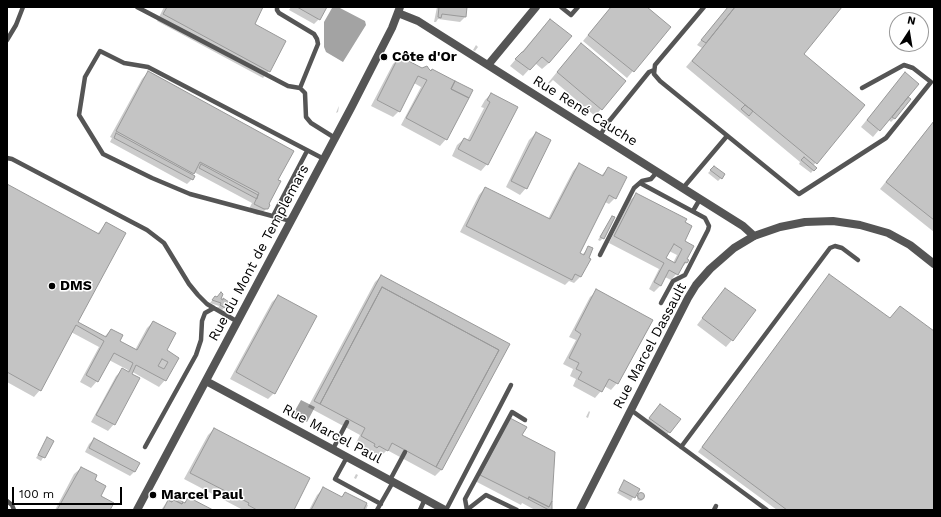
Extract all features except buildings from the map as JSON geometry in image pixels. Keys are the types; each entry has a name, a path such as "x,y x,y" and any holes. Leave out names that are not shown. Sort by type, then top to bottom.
{"street":[{"path":"488,65 536,7"},
{"name":"Rue René Cauche","path":"399,10 683,188 742,226 754,236"},
{"name":"Rue du Mont de Templemars","path":"137,510 292,221 392,28 399,10"},
{"name":"Rue Marcel Dassault","path":"583,509 683,306 696,285 710,268 725,255 754,236 780,227 805,222 829,221 851,223 888,233 913,247 934,264"},
{"name":"Rue Marcel Paul","path":"206,381 446,510"}],"lane":[{"path":"7,40 16,25 22,7"},
{"path":"137,7 288,86 300,88 305,93 306,117 310,123 335,138"},
{"path":"277,7 279,13 314,34 317,39 318,44 300,88"},
{"path":"561,7 571,15 578,7"},
{"path":"704,7 655,65 654,74 660,81 799,194 886,138 931,82 912,68 904,65 862,88"},
{"path":"292,221 190,194 152,178 103,154 79,115 85,77 100,52 124,63 148,67 324,159"},
{"path":"600,136 606,125 650,72 654,70"},
{"path":"683,188 727,136"},
{"path":"273,216 307,151"},
{"path":"7,158 12,159 147,230 164,242 189,284 206,304 238,322"},
{"path":"600,255 634,188 640,182 651,180 657,172"},
{"path":"640,182 694,211 705,218 708,223 708,230 685,275 672,281 661,303"},
{"path":"694,211 700,199"},
{"path":"681,447 830,248 835,246 842,248 858,260"},
{"path":"146,447 196,355 202,340 202,321 204,313 214,308"},
{"path":"446,510 511,385"},
{"path":"631,410 766,510"},
{"path":"517,510 486,495 468,509 465,499 512,412 526,420"},
{"path":"333,449 347,422"},
{"path":"377,510 405,452"},
{"path":"347,457 335,479 381,504"},
{"path":"420,510 425,499"},
{"path":"7,501 12,505 14,510"}],"shaded area":[{"path":"334,7 340,8 365,21 366,25 343,62 326,52 324,47 324,22"},
{"path":"301,400 315,407 307,422 293,414"}],"place":[{"name":"Côte d'Or","path":"384,57"},
{"name":"DMS","path":"52,286"},
{"name":"Marcel Paul","path":"153,495"}]}
